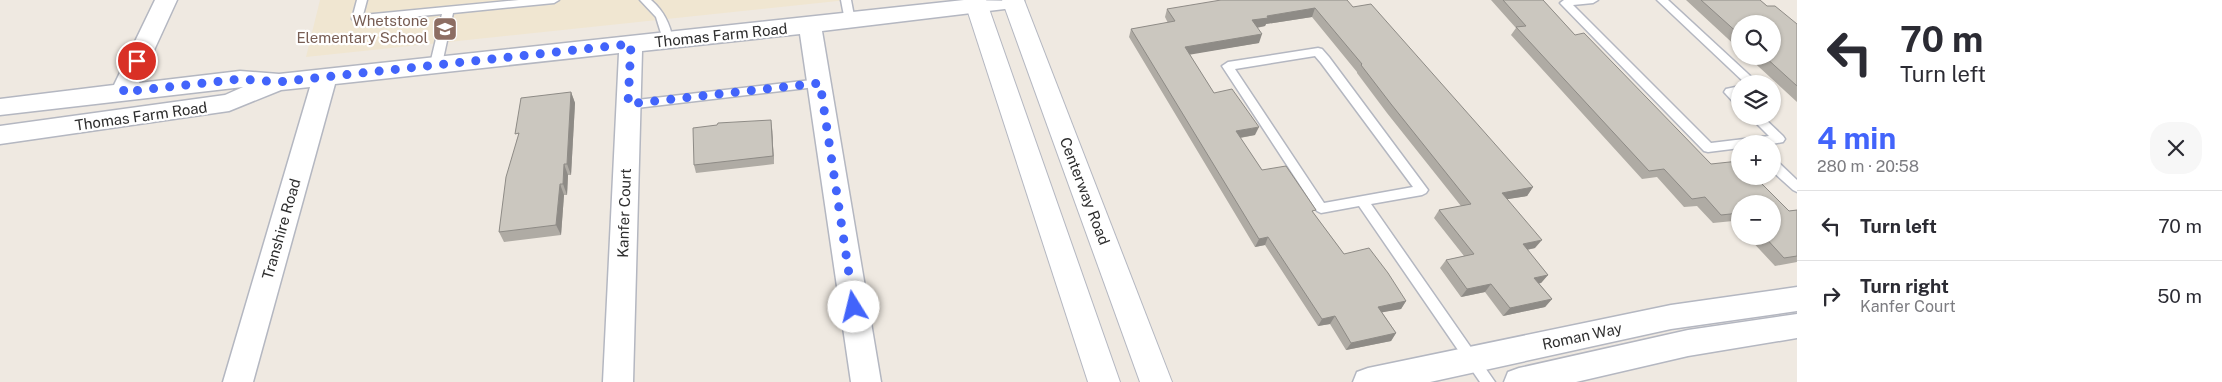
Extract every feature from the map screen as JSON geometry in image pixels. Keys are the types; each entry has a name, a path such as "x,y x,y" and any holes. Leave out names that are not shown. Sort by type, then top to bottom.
{"street":[{"path":"123,92 166,0"},
{"name":"Thomas Farm Road","path":"0,107 240,79 278,82 810,26 848,11 1013,0"},
{"name":"Centerway Road","path":"1013,0 1156,382"},
{"path":"976,3 1104,382"},
{"path":"810,26 866,382"},
{"name":"Kanfer Court","path":"618,382 631,44"},
{"name":"Transhire Road","path":"238,382 325,76"},
{"name":"Thomas Farm Road","path":"0,135 228,104 278,82"},
{"name":"Roman Way","path":"1368,382 1480,371 1670,317 1797,299"},
{"name":"Roman Way","path":"1519,382 1688,343 1797,326"}],"lane":[{"path":"362,0 357,19 554,0"},
{"path":"645,0 658,11 665,22 668,40"},
{"path":"1593,0 1566,3 1708,148 1731,145"},
{"path":"1662,0 1743,75"},
{"path":"436,64 448,10"},
{"path":"1318,52 1422,190 1362,200 1321,208 1228,66 1318,52"},
{"path":"628,104 820,83"},
{"path":"1765,125 1775,135"},
{"path":"1781,172 1797,187"},
{"path":"1362,200 1480,371"}],"shaded area":[{"name":"Whetstone Elementary School","path":"320,0 847,0 306,57"}],"building":[{"path":"1221,0 1347,0 1353,7 1371,4 1533,187 1502,193 1542,240 1523,244 1548,275 1534,278 1552,299 1510,308 1491,284 1467,289 1446,260 1474,254 1439,210 1471,204 1391,104 1362,64 1315,8 1252,20 1262,34 1185,47 1214,93 1232,89 1259,127 1236,131 1262,170 1286,166 1316,210 1312,211 1344,254 1369,248 1406,301 1378,307 1396,333 1351,343 1335,316 1322,319 1268,237 1259,239 1131,29 1175,21 1167,9"},
{"path":"1503,0 1543,0 1575,35 1584,33 1711,164 1731,162 1731,185 1763,185 1773,195 1731,195 1731,214 1721,215 1705,197 1692,199 1664,169 1649,171 1516,27 1526,26"},
{"path":"1701,0 1760,0 1767,6 1775,6 1797,24 1797,86 1774,65 1781,65 1781,15 1731,15 1731,27"},
{"path":"571,92 567,164 564,164 563,184 560,184 556,225 499,232 506,177 519,133 515,134 521,98"},
{"path":"771,120 773,156 694,165 693,128 717,125 718,123"},
{"path":"1781,203 1789,211 1797,210 1797,256 1784,258 1772,245 1781,245"}],"place":[{"name":"Whetstone Elementary School","path":"445,29"}],"route":[{"path":"137,61 123,92 240,79 278,82 631,44 628,104 820,83 854,307"}]}
